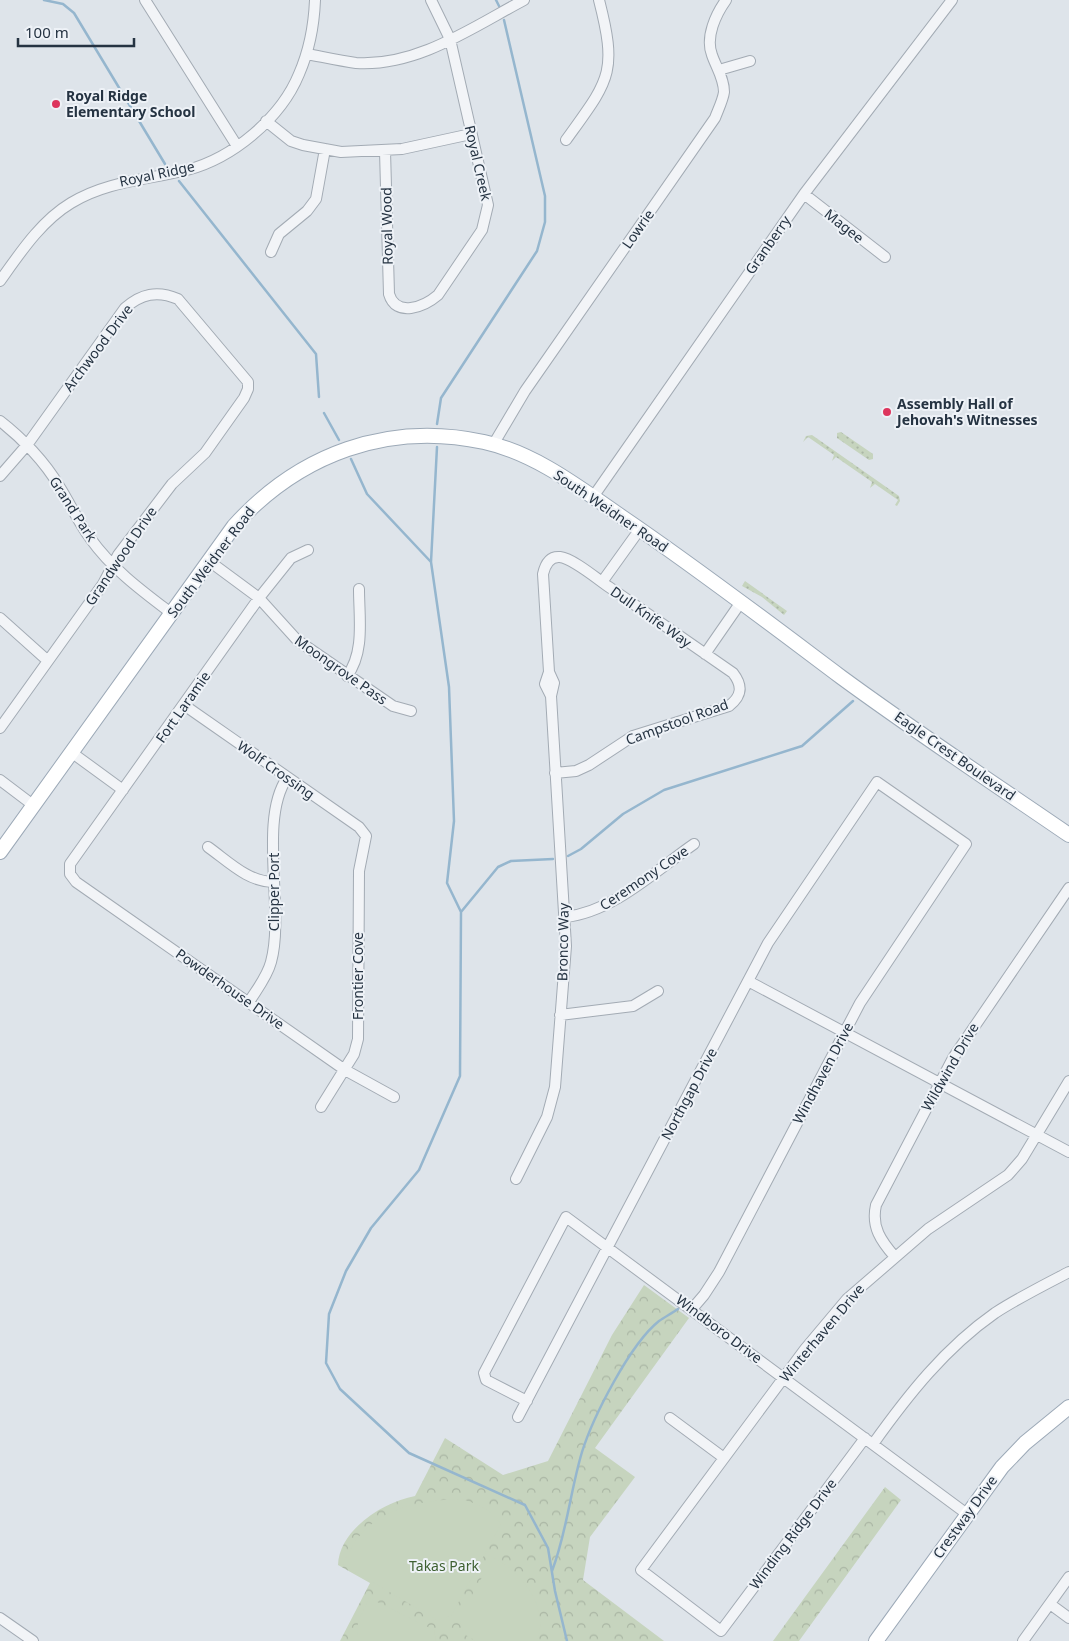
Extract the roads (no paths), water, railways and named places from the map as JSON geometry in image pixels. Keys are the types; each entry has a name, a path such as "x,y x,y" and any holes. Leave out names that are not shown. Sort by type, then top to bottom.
{"main road":[{"name":"South Weidner Road","path":"0,852 234,526 254,504 301,470 331,455 370,442 427,435 454,436 517,453 558,473 640,529 841,676"},
{"name":"Eagle Crest Boulevard","path":"841,676 952,755 1069,834"},
{"name":"Crestway Drive","path":"876,1641 1002,1467 1025,1443 1069,1408"}],"street":[{"path":"146,0 237,146"},
{"name":"Royal Ridge","path":"0,281 38,231 70,203 113,184 194,168 237,146 266,121 290,92 307,54 315,0"},
{"name":"Royal Creek","path":"390,300 403,308 415,308 430,302 438,295 482,230 488,205 450,40 431,0"},
{"path":"307,54 357,63 413,56 450,40 524,0"},
{"path":"566,140 599,94 608,70 608,36 599,0"},
{"name":"Lowrie","path":"493,445 525,391 716,118 724,92 719,70 711,52 711,32 718,12 726,0"},
{"name":"Granberry","path":"593,497 804,194 952,0"},
{"path":"719,70 750,61"},
{"path":"266,121 290,141 341,152 385,151 471,134"},
{"path":"271,252 280,234 307,211 316,199 325,149"},
{"name":"Royal Wood","path":"385,151 390,300"},
{"name":"Magee","path":"804,194 885,257"},
{"name":"Archwood Drive","path":"0,476 27,445 124,308 148,294 164,294 178,299 245,377 248,389"},
{"name":"Grandwood Drive","path":"0,728 103,584 113,565 163,495 205,453 248,389"},
{"name":"Grand Park","path":"0,421 27,445 58,485 89,537 113,565 171,614"},
{"path":"602,582 640,529"},
{"name":"Fort Laramie","path":"70,874 70,864 259,598 291,558 308,550"},
{"name":"Dull Knife Way","path":"551,559 558,557 567,559 734,673 739,681 741,690"},
{"name":"Bronco Way","path":"516,1179 540,1133 552,1101 555,1087 566,946 550,696 545,684 549,672 543,574 545,565 551,559"},
{"name":"Moongrove Pass","path":"209,561 259,598 297,640 393,706 411,710"},
{"path":"347,676 355,665 358,652 359,589"},
{"path":"705,654 741,602"},
{"path":"0,618 48,661"},
{"name":"Campstool Road","path":"556,773 576,771 589,765 633,736 729,706 737,700 741,690"},
{"name":"Wolf Crossing","path":"184,705 358,827 366,836"},
{"path":"71,752 123,790"},
{"name":"Clipper Port","path":"249,1002 271,963 274,947 275,809 277,797 288,778"},
{"path":"0,780 33,805"},
{"name":"Windhaven Drive","path":"692,1309 719,1272 844,1033 877,976 966,844 877,782"},
{"name":"Northgap Drive","path":"518,1417 748,981 788,911 877,782"},
{"name":"Frontier Cove","path":"321,1107 354,1054 358,1039 359,871 366,836"},
{"name":"Ceremony Cove","path":"565,917 596,910 612,902 694,844"},
{"path":"208,848 251,877 262,882 274,882"},
{"name":"Powderhouse Drive","path":"70,874 76,882 345,1070 394,1097"},
{"name":"Wildwind Drive","path":"895,1257 882,1242 876,1231 874,1214 876,1205 939,1083 976,1022 1069,888"},
{"path":"748,981 1069,1152"},
{"path":"560,1015 634,1006 658,991"},
{"name":"Winterhaven Drive","path":"641,1570 783,1377 847,1299 928,1229 1008,1175 1022,1159 1069,1081"},
{"name":"Windboro Drive","path":"526,1401 486,1380 484,1373 566,1217 967,1514"},
{"name":"Winding Ridge Drive","path":"641,1570 721,1631 869,1441 928,1372 964,1338 996,1313 1069,1272"},
{"path":"670,1418 724,1458"},
{"path":"1023,1641 1069,1577"},
{"path":"1050,1604 1069,1618"},
{"path":"0,1618 33,1641"}],"waterway":[{"path":"44,0 63,4 74,13 165,164"},
{"path":"496,0 499,6"},
{"path":"437,424 441,398 537,251 545,222 545,196 504,20"},
{"path":"179,181 316,354 319,397"},
{"path":"324,413 339,440"},
{"path":"437,447 431,562 449,687 454,821 447,883 461,912 460,1076 419,1170 371,1228 346,1271 329,1314 326,1363 340,1389 409,1453 525,1505 548,1548 555,1591 567,1641"},
{"path":"351,459 367,494 431,562"},
{"path":"568,856 581,849 623,814 664,790 802,746 853,701"},
{"path":"461,912 498,867 511,861 553,859"},
{"path":"552,1571 561,1542 582,1452 604,1401 636,1346 659,1321 678,1309"}],"place":[{"name":"Royal Ridge Elementary School","path":"56,104"},
{"name":"Assembly Hall of Jehovah's Witnesses","path":"887,412"}],"park label":[{"name":"Takas Park","path":"444,1566"}]}
